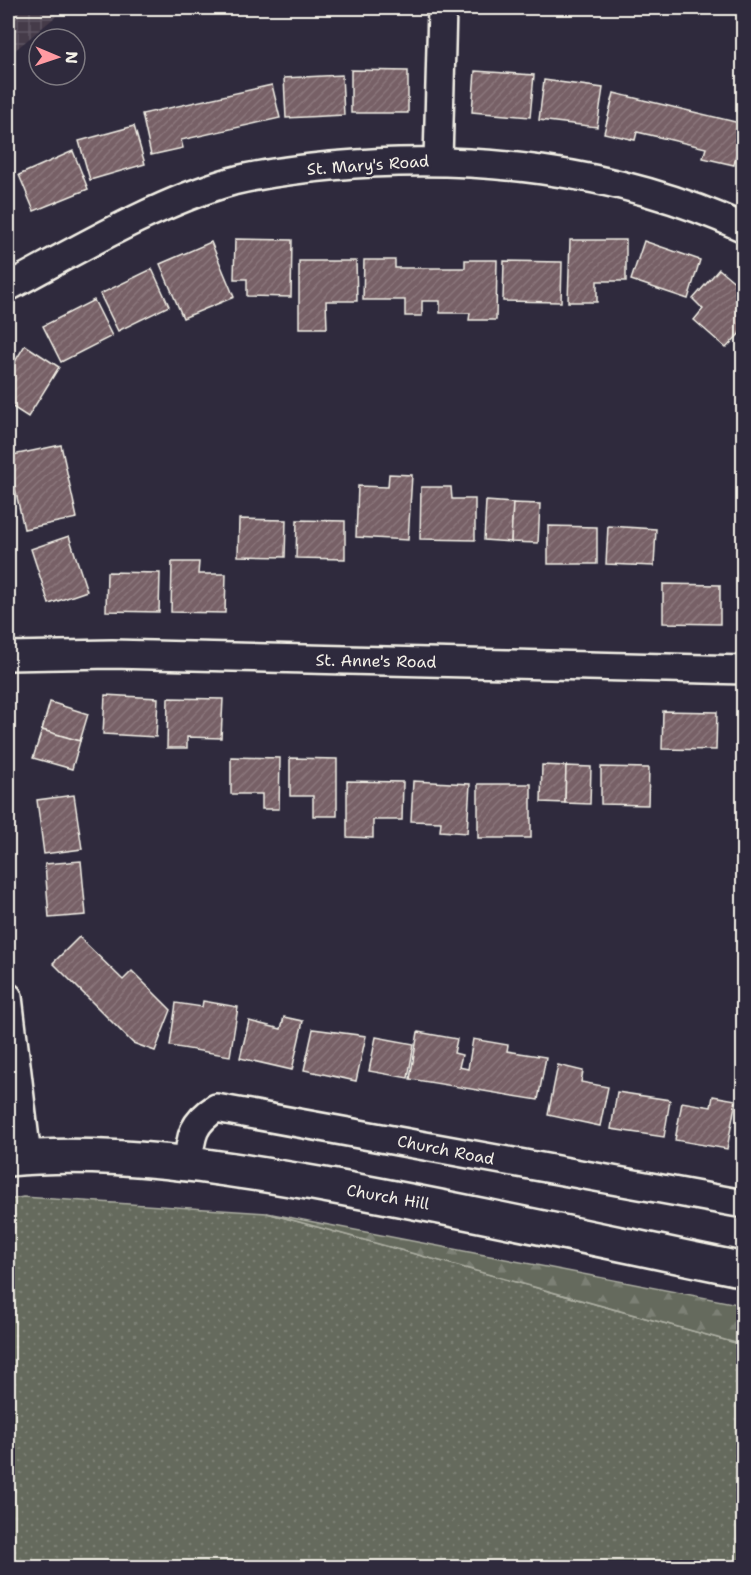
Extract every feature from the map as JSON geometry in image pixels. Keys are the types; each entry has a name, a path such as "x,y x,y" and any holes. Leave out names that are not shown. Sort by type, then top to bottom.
{"street":[{"path":"438,160 441,8"},
{"name":"St. Mary's Road","path":"8,287 172,204 233,181 297,170 438,160 520,168 600,181 663,196 704,209 744,228"},
{"name":"St. Anne's Road","path":"8,656 112,654 744,670"},
{"path":"8,997 17,1158"},
{"name":"Church Road","path":"188,1165 191,1136 200,1118 216,1108 744,1204"},
{"name":"Church Hill","path":"17,1158 90,1157 261,1174 417,1202 744,1270"}],"shaded area":[{"path":"8,8 66,8 43,27 27,27 27,40 8,56"}],"green space":[{"path":"23,1197 267,1213 743,1345 743,1567 8,1567 8,1200"},
{"path":"267,1213 743,1305 743,1345"}],"building":[{"path":"351,70 408,71 408,113 351,113"},
{"path":"475,71 534,75 530,117 472,112"},
{"path":"342,75 344,115 286,118 284,78"},
{"path":"544,80 603,88 597,127 539,120"},
{"path":"272,85 280,118 181,140 183,148 151,155 142,114"},
{"path":"614,93 744,124 734,165 703,158 706,148 637,132 635,140 604,133"},
{"path":"134,126 145,164 90,180 79,141"},
{"path":"73,151 88,189 34,211 19,175"},
{"path":"235,239 292,240 291,297 247,296 247,279 234,279"},
{"path":"570,240 626,240 626,281 597,281 597,302 568,302"},
{"path":"644,241 700,260 688,299 631,280"},
{"path":"211,242 234,297 183,318 160,264"},
{"path":"364,260 395,260 395,268 465,268 465,260 497,260 496,320 469,320 470,313 440,313 440,301 422,301 422,316 405,316 405,300 363,300"},
{"path":"299,261 356,261 357,301 326,301 327,328 299,328"},
{"path":"504,261 562,262 561,302 503,301"},
{"path":"152,269 169,306 118,331 100,294"},
{"path":"719,269 744,290 744,329 726,348 694,320 703,309 693,299"},
{"path":"94,300 112,336 61,362 43,326"},
{"path":"25,345 59,367 28,417 8,404 8,373"},
{"path":"61,445 77,518 24,529 8,456"},
{"path":"389,474 412,475 408,540 356,537 358,486 388,487"},
{"path":"421,487 451,487 452,499 475,499 475,540 420,539"},
{"path":"486,501 513,503 511,542 484,540"},
{"path":"513,503 540,504 538,543 511,542"},
{"path":"239,519 286,520 285,557 238,556"},
{"path":"297,520 345,521 345,559 296,558"},
{"path":"548,526 597,527 597,564 548,564"},
{"path":"608,526 656,529 654,566 606,564"},
{"path":"69,536 87,591 49,604 31,549"},
{"path":"172,562 199,562 198,574 226,574 225,613 171,612"},
{"path":"107,572 160,573 159,612 106,611"},
{"path":"663,584 720,585 720,624 663,623"},
{"path":"105,695 158,698 156,737 103,734"},
{"path":"168,698 223,699 221,738 187,737 187,748 167,748"},
{"path":"50,702 88,714 80,741 42,730"},
{"path":"663,711 717,712 716,750 662,749"},
{"path":"42,730 80,741 72,769 33,758"},
{"path":"231,757 280,758 279,809 262,809 262,794 231,794"},
{"path":"290,758 337,759 337,816 313,816 313,796 290,796"},
{"path":"542,765 566,766 565,803 541,802"},
{"path":"566,766 591,767 590,804 565,803"},
{"path":"601,767 649,768 648,805 601,804"},
{"path":"347,781 403,782 402,820 373,820 373,838 347,837"},
{"path":"413,781 470,784 467,833 440,831 441,822 411,821"},
{"path":"478,784 531,784 531,838 478,838"},
{"path":"74,795 82,849 44,854 37,800"},
{"path":"81,861 86,915 49,918 45,864"},
{"path":"79,937 123,980 132,971 171,1010 155,1051 133,1043 53,963"},
{"path":"203,1001 238,1007 230,1056 170,1046 176,1003 202,1007"},
{"path":"284,1017 303,1021 292,1070 240,1058 249,1021 281,1029"},
{"path":"313,1029 366,1036 356,1081 304,1070"},
{"path":"418,1032 457,1039 454,1053 462,1055 459,1067 468,1069 473,1039 508,1045 507,1051 546,1057 538,1100 410,1079"},
{"path":"376,1037 414,1044 408,1078 369,1071"},
{"path":"558,1065 583,1071 581,1082 608,1087 600,1126 548,1115"},
{"path":"617,1092 670,1100 664,1137 611,1129"},
{"path":"713,1096 736,1100 727,1149 675,1140 682,1102 711,1107"}]}
